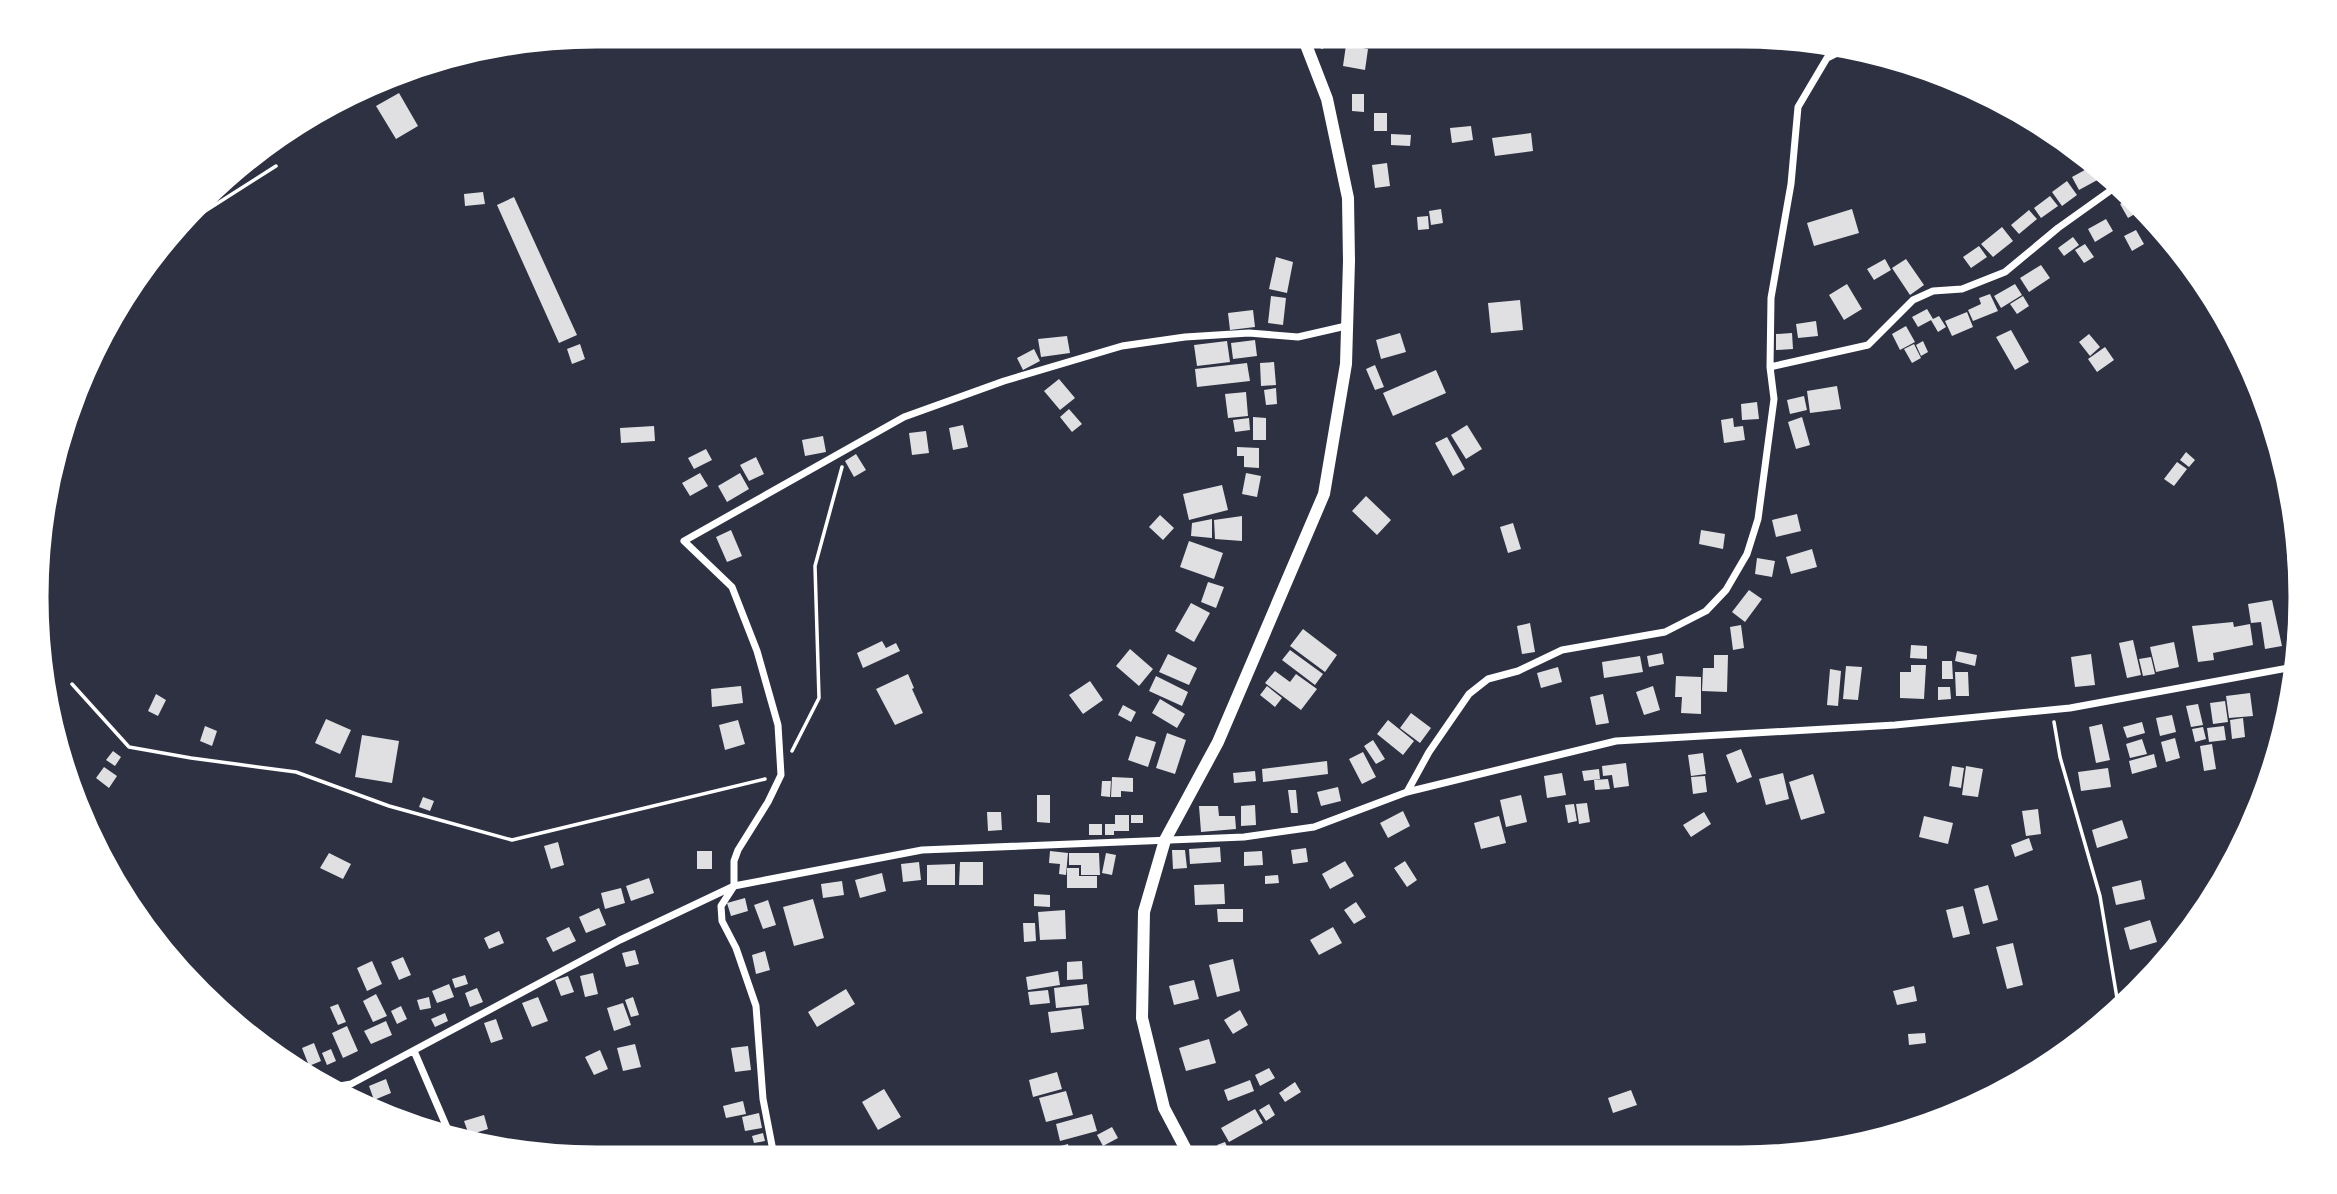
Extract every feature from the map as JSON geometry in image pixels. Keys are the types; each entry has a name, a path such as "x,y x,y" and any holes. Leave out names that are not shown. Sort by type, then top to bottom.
{"main road":[{"path":"1186,1150 1164,1108 1142,1018 1144,912 1165,840 1219,742 1324,494 1346,364 1348,198 1327,99 1306,44"}],"street":[{"path":"1407,793 1429,752 1469,695 1488,680 1518,671 1563,650 1664,632 1706,611 1726,590 1748,554 1758,519 1774,398 1769,367 1771,298 1791,184 1798,107 1827,58 1838,52"},
{"path":"1769,367 1868,345 1913,300 1933,291 1962,289 2005,272 2058,228 2113,189"},
{"path":"773,1150 763,1099 756,1006 736,948 722,921 721,906 734,886 734,861 738,850 768,802 780,775 778,726 757,652 732,587 684,541 904,417 1004,381 1122,346 1185,337 1249,333 1298,337 1346,326"},
{"path":"339,1086 351,1084 620,940 734,886 922,850 1244,837 1314,827 1407,793 1616,741 1895,725 2070,708 2289,668"},
{"path":"414,1051 447,1129"}],"path":[{"path":"195,218 276,166"},
{"path":"72,684 130,747 296,772 389,806 512,840 780,775 819,698 815,566 847,450"},
{"path":"2051,709 2060,757 2100,896 2117,1001"}],"building":[{"path":"1346,45 1368,49 1365,70 1343,66"},
{"path":"399,93 418,126 396,139 376,106"},
{"path":"1352,94 1364,94 1364,112 1352,111"},
{"path":"1374,113 1387,113 1387,131 1374,131"},
{"path":"1471,126 1473,140 1452,143 1450,128"},
{"path":"1531,133 1533,151 1495,156 1492,138"},
{"path":"1391,134 1411,135 1410,146 1391,145"},
{"path":"1387,163 1390,186 1375,188 1372,165"},
{"path":"2089,168 2101,178 2079,190 2072,177"},
{"path":"2067,181 2077,195 2062,206 2052,192"},
{"path":"483,192 485,204 465,206 464,194"},
{"path":"2050,196 2058,206 2041,218 2034,208"},
{"path":"514,197 577,335 559,343 497,205"},
{"path":"2126,201 2137,213 2128,218 2120,204"},
{"path":"1441,209 1443,223 1431,225 1429,211"},
{"path":"1852,209 1859,233 1814,246 1807,223"},
{"path":"2029,210 2037,219 2019,234 2011,225"},
{"path":"1428,216 1429,229 1418,230 1417,217"},
{"path":"2106,219 2113,231 2095,242 2088,229"},
{"path":"2002,227 2013,241 1993,257 1981,244"},
{"path":"2136,230 2144,244 2132,251 2124,236"},
{"path":"2073,237 2079,245 2064,256 2058,248"},
{"path":"2085,244 2094,257 2084,263 2075,250"},
{"path":"1979,246 1987,257 1971,268 1963,257"},
{"path":"1276,257 1293,262 1287,293 1269,289"},
{"path":"1885,259 1891,270 1874,280 1867,269"},
{"path":"1906,259 1924,285 1910,295 1892,268"},
{"path":"2041,265 2050,278 2029,292 2020,278"},
{"path":"1847,284 1862,309 1844,320 1829,295"},
{"path":"2015,284 2022,295 2001,308 1994,296"},
{"path":"1990,294 1998,311 1973,321 1968,310 1981,304 1979,298"},
{"path":"1271,296 1286,298 1283,325 1268,323"},
{"path":"2023,296 2029,306 2017,314 2010,304"},
{"path":"1520,300 1523,330 1491,333 1488,303"},
{"path":"1927,309 1933,319 1918,327 1912,317"},
{"path":"1253,310 1255,327 1230,330 1228,313"},
{"path":"1967,312 1973,327 1952,336 1945,321"},
{"path":"1939,316 1946,327 1938,332 1931,320"},
{"path":"1816,321 1818,336 1798,338 1796,324"},
{"path":"1906,326 1915,342 1900,350 1892,334"},
{"path":"2011,330 2029,362 2015,370 1996,337"},
{"path":"1400,333 1406,352 1381,359 1376,340"},
{"path":"1792,333 1793,349 1776,350 1776,334"},
{"path":"2089,334 2100,347 2090,356 2079,342"},
{"path":"1067,336 1070,353 1041,357 1038,339"},
{"path":"1255,340 1257,356 1233,359 1231,343"},
{"path":"1227,341 1230,362 1197,366 1194,345"},
{"path":"1923,341 1928,352 1921,356 1916,345"},
{"path":"580,344 585,359 572,364 567,349"},
{"path":"1914,344 1921,358 1912,363 1904,349"},
{"path":"2105,347 2114,360 2097,372 2088,359"},
{"path":"1034,349 1040,361 1023,370 1017,358"},
{"path":"1274,362 1276,385 1261,386 1260,363"},
{"path":"1247,363 1250,381 1197,387 1195,369"},
{"path":"1375,365 1384,387 1375,390 1366,369"},
{"path":"1436,370 1446,393 1393,416 1383,393"},
{"path":"1059,379 1075,398 1060,410 1044,391"},
{"path":"1837,386 1841,409 1810,413 1807,391"},
{"path":"1276,388 1277,404 1266,405 1264,390"},
{"path":"1246,392 1248,416 1228,418 1225,394"},
{"path":"1804,396 1807,410 1790,414 1787,400"},
{"path":"1757,402 1759,419 1742,420 1741,404"},
{"path":"1069,409 1082,424 1072,432 1060,417"},
{"path":"1253,417 1266,418 1266,440 1253,440"},
{"path":"1802,417 1810,445 1796,449 1788,422"},
{"path":"1249,418 1250,430 1235,432 1233,420"},
{"path":"1733,418 1734,427 1743,426 1745,440 1724,443 1721,420"},
{"path":"963,425 968,447 953,450 949,428"},
{"path":"1467,425 1482,449 1466,459 1451,435"},
{"path":"654,426 655,441 621,443 620,428"},
{"path":"926,431 929,453 912,455 909,433"},
{"path":"823,436 826,452 805,456 802,440"},
{"path":"1447,437 1465,469 1453,476 1435,443"},
{"path":"1237,447 1259,448 1259,468 1244,467 1244,456 1237,456"},
{"path":"706,449 712,460 694,469 688,458"},
{"path":"2186,452 2195,460 2189,467 2180,460"},
{"path":"856,454 866,470 854,477 845,461"},
{"path":"756,457 764,474 749,481 740,465"},
{"path":"2177,462 2187,469 2174,486 2164,479"},
{"path":"700,473 708,486 690,496 682,483"},
{"path":"740,473 749,489 727,502 718,486"},
{"path":"1246,473 1261,476 1257,497 1242,494"},
{"path":"1222,485 1228,510 1189,520 1183,494"},
{"path":"1366,496 1391,520 1377,535 1352,511"},
{"path":"1797,514 1801,531 1776,537 1772,520"},
{"path":"1160,515 1174,528 1163,540 1149,527"},
{"path":"1242,516 1242,541 1215,539 1214,520"},
{"path":"1212,519 1212,538 1191,536 1192,523"},
{"path":"1513,523 1521,549 1508,553 1500,527"},
{"path":"731,530 742,556 727,562 716,537"},
{"path":"1701,530 1725,534 1723,549 1699,544"},
{"path":"1189,541 1223,553 1214,579 1180,567"},
{"path":"1812,549 1817,567 1791,574 1786,557"},
{"path":"1757,558 1775,561 1772,577 1755,574"},
{"path":"1208,582 1224,587 1216,608 1201,602"},
{"path":"1749,590 1762,599 1745,622 1732,612"},
{"path":"2272,600 2282,646 2265,649 2261,622 2251,623 2248,604"},
{"path":"1191,603 1210,613 1194,642 1175,631"},
{"path":"2233,622 2234,627 2250,624 2253,645 2213,653 2214,660 2198,662 2192,626"},
{"path":"1530,623 1535,652 1522,654 1517,626"},
{"path":"1741,625 1744,648 1733,650 1730,627"},
{"path":"1303,629 1337,655 1325,672 1290,646"},
{"path":"2133,640 2141,675 2127,678 2119,643"},
{"path":"882,641 886,648 896,643 900,651 863,668 857,653"},
{"path":"2174,642 2179,667 2156,672 2150,647"},
{"path":"1911,645 1927,646 1927,659 1910,658"},
{"path":"1130,649 1153,669 1139,686 1116,666"},
{"path":"1290,650 1323,674 1315,685 1282,660"},
{"path":"1957,651 1977,655 1975,666 1955,661"},
{"path":"1662,653 1664,664 1649,667 1647,656"},
{"path":"1168,654 1197,668 1189,685 1159,672"},
{"path":"2091,654 2095,685 2075,687 2071,657"},
{"path":"1714,655 1728,655 1727,692 1702,691 1703,668 1714,668"},
{"path":"1640,656 1643,672 1604,678 1602,662"},
{"path":"2151,657 2155,674 2143,676 2139,659"},
{"path":"1942,661 1952,661 1953,679 1942,679"},
{"path":"1911,665 1926,665 1924,699 1900,698 1900,672 1911,672"},
{"path":"1846,666 1862,667 1858,700 1843,699"},
{"path":"1558,667 1562,682 1541,688 1537,673"},
{"path":"1830,669 1841,671 1838,706 1827,705"},
{"path":"1275,671 1290,682 1296,674 1317,689 1301,710 1265,683"},
{"path":"1955,672 1968,672 1969,696 1956,696"},
{"path":"908,674 923,713 895,725 876,689"},
{"path":"1156,676 1188,692 1182,706 1149,691"},
{"path":"1676,676 1701,677 1701,714 1681,713 1682,697 1675,697"},
{"path":"1090,681 1103,700 1083,714 1069,695"},
{"path":"741,686 743,703 712,707 711,689"},
{"path":"1267,686 1282,698 1275,707 1260,695"},
{"path":"1653,686 1660,710 1644,715 1636,692"},
{"path":"1938,687 1950,687 1951,699 1938,700"},
{"path":"2250,693 2253,716 2229,718 2226,696"},
{"path":"156,694 166,700 158,716 148,711"},
{"path":"1603,694 1609,723 1596,725 1590,697"},
{"path":"1160,699 1185,714 1177,728 1152,713"},
{"path":"2225,701 2228,722 2213,724 2210,703"},
{"path":"2198,704 2203,725 2191,727 2186,706"},
{"path":"1123,705 1136,712 1131,722 1118,715"},
{"path":"1411,713 1431,728 1420,743 1400,728"},
{"path":"2172,715 2176,732 2160,736 2156,718"},
{"path":"2243,718 2245,737 2232,739 2230,720"},
{"path":"326,719 351,730 340,754 315,743"},
{"path":"738,720 745,744 725,750 719,725"},
{"path":"1388,720 1414,741 1403,755 1377,734"},
{"path":"2142,722 2145,733 2127,738 2123,727"},
{"path":"2102,724 2110,760 2096,763 2089,727"},
{"path":"205,726 217,731 212,746 200,741"},
{"path":"2224,726 2226,740 2209,742 2207,728"},
{"path":"2203,727 2206,739 2195,742 2192,729"},
{"path":"1167,733 1186,740 1175,774 1156,768"},
{"path":"362,735 399,741 392,783 355,777"},
{"path":"1136,736 1156,742 1148,767 1128,760"},
{"path":"2175,738 2180,758 2166,762 2161,742"},
{"path":"2142,739 2147,754 2130,758 2126,744"},
{"path":"1373,740 1385,759 1376,764 1364,746"},
{"path":"2212,744 2216,769 2204,771 2200,746"},
{"path":"1741,749 1752,777 1737,783 1726,755"},
{"path":"113,751 121,757 115,766 106,760"},
{"path":"1363,752 1376,777 1362,784 1349,759"},
{"path":"1703,753 1706,774 1691,776 1688,755"},
{"path":"2154,754 2157,767 2132,774 2129,761"},
{"path":"1327,761 1328,774 1263,782 1262,769"},
{"path":"1626,763 1629,786 1614,788 1612,775 1603,776 1602,766"},
{"path":"1952,766 1964,768 1961,788 1949,786"},
{"path":"1966,766 1983,769 1978,797 1962,795"},
{"path":"104,767 117,776 109,788 96,778"},
{"path":"2108,768 2111,787 2081,791 2078,772"},
{"path":"1599,769 1600,779 1584,781 1582,771"},
{"path":"1255,771 1256,781 1234,783 1233,773"},
{"path":"1562,773 1566,795 1547,798 1544,776"},
{"path":"1783,773 1789,799 1766,805 1759,779"},
{"path":"1813,774 1825,813 1801,820 1789,782"},
{"path":"1705,776 1707,792 1693,794 1691,777"},
{"path":"1112,777 1133,778 1133,792 1121,791 1121,797 1111,797"},
{"path":"1608,779 1610,789 1595,790 1594,780"},
{"path":"1102,781 1111,781 1110,797 1101,796"},
{"path":"1338,787 1341,801 1321,806 1317,792"},
{"path":"1288,790 1296,790 1298,813 1291,813"},
{"path":"1037,795 1050,795 1050,823 1037,822"},
{"path":"1521,795 1527,822 1506,827 1500,800"},
{"path":"423,797 434,801 430,811 419,807"},
{"path":"1587,803 1590,822 1579,824 1576,804"},
{"path":"1574,804 1577,821 1568,823 1565,805"},
{"path":"1255,805 1256,825 1241,826 1241,806"},
{"path":"1199,806 1218,806 1219,816 1235,816 1236,829 1201,832"},
{"path":"2038,809 2041,834 2026,836 2022,811"},
{"path":"1403,811 1410,826 1388,838 1380,823"},
{"path":"987,812 1001,812 1002,830 988,831"},
{"path":"1704,812 1711,824 1691,837 1683,825"},
{"path":"1115,815 1129,815 1129,831 1114,831 1114,835 1105,835 1105,824 1115,824"},
{"path":"1131,815 1143,815 1143,823 1131,823"},
{"path":"1499,816 1506,843 1481,849 1474,823"},
{"path":"1924,816 1953,823 1948,844 1919,837"},
{"path":"2122,820 2128,838 2097,848 2092,830"},
{"path":"1089,824 1102,824 1102,835 1089,835"},
{"path":"2029,838 2033,850 2015,857 2011,845"},
{"path":"558,842 564,865 551,869 544,846"},
{"path":"1220,847 1221,862 1190,864 1189,849"},
{"path":"1306,848 1308,862 1293,864 1291,850"},
{"path":"1172,850 1185,850 1187,868 1173,869"},
{"path":"697,851 712,851 712,869 697,869"},
{"path":"1050,851 1068,853 1066,875 1059,874 1060,864 1049,863"},
{"path":"1262,851 1263,865 1244,866 1244,852"},
{"path":"329,853 351,864 343,879 320,868"},
{"path":"1069,853 1099,853 1100,875 1081,875 1081,865 1069,865"},
{"path":"1106,853 1116,855 1112,875 1102,873"},
{"path":"1345,861 1354,876 1330,889 1322,874"},
{"path":"1405,861 1417,880 1407,887 1394,868"},
{"path":"919,862 921,880 903,882 901,864"},
{"path":"960,862 983,862 983,885 959,885"},
{"path":"955,864 955,885 927,885 927,865"},
{"path":"1067,868 1079,868 1079,876 1097,876 1097,888 1067,888"},
{"path":"882,873 886,891 860,898 855,880"},
{"path":"1278,875 1279,883 1265,884 1265,876"},
{"path":"649,878 654,893 631,901 626,886"},
{"path":"2141,880 2145,899 2116,905 2112,887"},
{"path":"842,881 844,895 823,898 821,884"},
{"path":"1224,884 1225,904 1195,905 1194,885"},
{"path":"1988,885 1998,920 1983,924 1974,889"},
{"path":"621,888 625,903 605,909 601,893"},
{"path":"1034,894 1050,895 1050,907 1034,906"},
{"path":"745,898 748,911 731,916 727,903"},
{"path":"813,899 824,938 794,946 783,907"},
{"path":"768,900 776,925 763,929 754,905"},
{"path":"1356,902 1366,917 1354,924 1344,910"},
{"path":"1963,906 1970,934 1953,938 1946,910"},
{"path":"599,908 606,925 586,933 579,917"},
{"path":"1217,909 1243,909 1243,922 1218,922"},
{"path":"1065,910 1066,939 1040,940 1038,912"},
{"path":"2150,920 2157,942 2130,950 2124,928"},
{"path":"1023,923 1035,923 1036,941 1024,942"},
{"path":"569,927 576,941 553,952 546,938"},
{"path":"1333,927 1342,943 1319,955 1310,940"},
{"path":"499,931 504,943 489,949 484,938"},
{"path":"2013,943 2023,985 2007,989 1996,947"},
{"path":"635,950 639,964 626,967 622,953"},
{"path":"765,951 770,970 756,974 752,955"},
{"path":"403,957 411,975 399,980 391,962"},
{"path":"1233,959 1240,991 1217,997 1209,965"},
{"path":"372,961 382,984 367,991 357,968"},
{"path":"1082,961 1083,979 1067,980 1067,962"},
{"path":"1058,971 1060,985 1028,990 1026,977"},
{"path":"593,973 598,994 585,997 580,976"},
{"path":"465,975 468,984 455,988 452,979"},
{"path":"568,976 574,992 561,996 555,980"},
{"path":"1194,980 1199,999 1174,1005 1169,986"},
{"path":"449,984 454,997 437,1003 432,991"},
{"path":"1087,984 1089,1005 1056,1008 1054,988"},
{"path":"1914,986 1917,1001 1897,1005 1893,991"},
{"path":"477,988 483,1002 470,1007 465,993"},
{"path":"846,989 855,1004 817,1027 808,1012"},
{"path":"1048,990 1050,1003 1030,1005 1028,992"},
{"path":"376,994 387,1016 373,1022 363,1001"},
{"path":"429,997 431,1008 420,1010 417,1000"},
{"path":"538,997 548,1021 532,1027 522,1003"},
{"path":"633,997 639,1015 631,1017 625,1000"},
{"path":"623,1003 631,1025 614,1031 607,1008"},
{"path":"338,1004 346,1022 338,1025 330,1007"},
{"path":"401,1006 407,1019 397,1024 391,1011"},
{"path":"1081,1008 1084,1029 1051,1033 1048,1012"},
{"path":"1240,1010 1248,1025 1233,1034 1224,1020"},
{"path":"445,1013 448,1021 435,1027 431,1019"},
{"path":"496,1019 503,1039 491,1043 484,1023"},
{"path":"386,1021 392,1035 371,1044 364,1031"},
{"path":"347,1026 358,1051 343,1058 332,1033"},
{"path":"1925,1033 1926,1043 1909,1045 1908,1034"},
{"path":"1209,1039 1216,1063 1186,1071 1179,1048"},
{"path":"314,1043 321,1061 309,1066 302,1048"},
{"path":"635,1044 641,1067 623,1071 617,1048"},
{"path":"748,1046 751,1070 735,1072 731,1048"},
{"path":"331,1049 336,1061 327,1065 322,1053"},
{"path":"600,1050 608,1069 594,1075 585,1057"},
{"path":"1269,1068 1275,1078 1260,1086 1255,1075"},
{"path":"1057,1072 1062,1089 1033,1097 1029,1080"},
{"path":"386,1079 391,1093 374,1100 369,1086"},
{"path":"1250,1080 1254,1091 1228,1101 1224,1090"},
{"path":"1295,1082 1301,1092 1285,1102 1279,1093"},
{"path":"884,1089 901,1117 878,1130 862,1102"},
{"path":"1631,1090 1637,1105 1613,1113 1608,1098"},
{"path":"1066,1091 1073,1115 1046,1122 1039,1098"},
{"path":"743,1101 746,1114 726,1118 723,1106"},
{"path":"1269,1104 1275,1115 1266,1121 1259,1110"},
{"path":"1255,1109 1263,1123 1229,1142 1221,1128"},
{"path":"759,1113 762,1128 745,1131 742,1117"},
{"path":"1092,1114 1097,1131 1060,1141 1056,1124"},
{"path":"484,1115 488,1129 469,1135 464,1121"},
{"path":"1112,1127 1118,1138 1103,1146 1097,1135"},
{"path":"763,1133 765,1141 754,1143 752,1136"},
{"path":"1225,1142 1229,1150 1219,1150 1217,1145"},
{"path":"1068,1144 1070,1150 1058,1150 1057,1147"}]}
